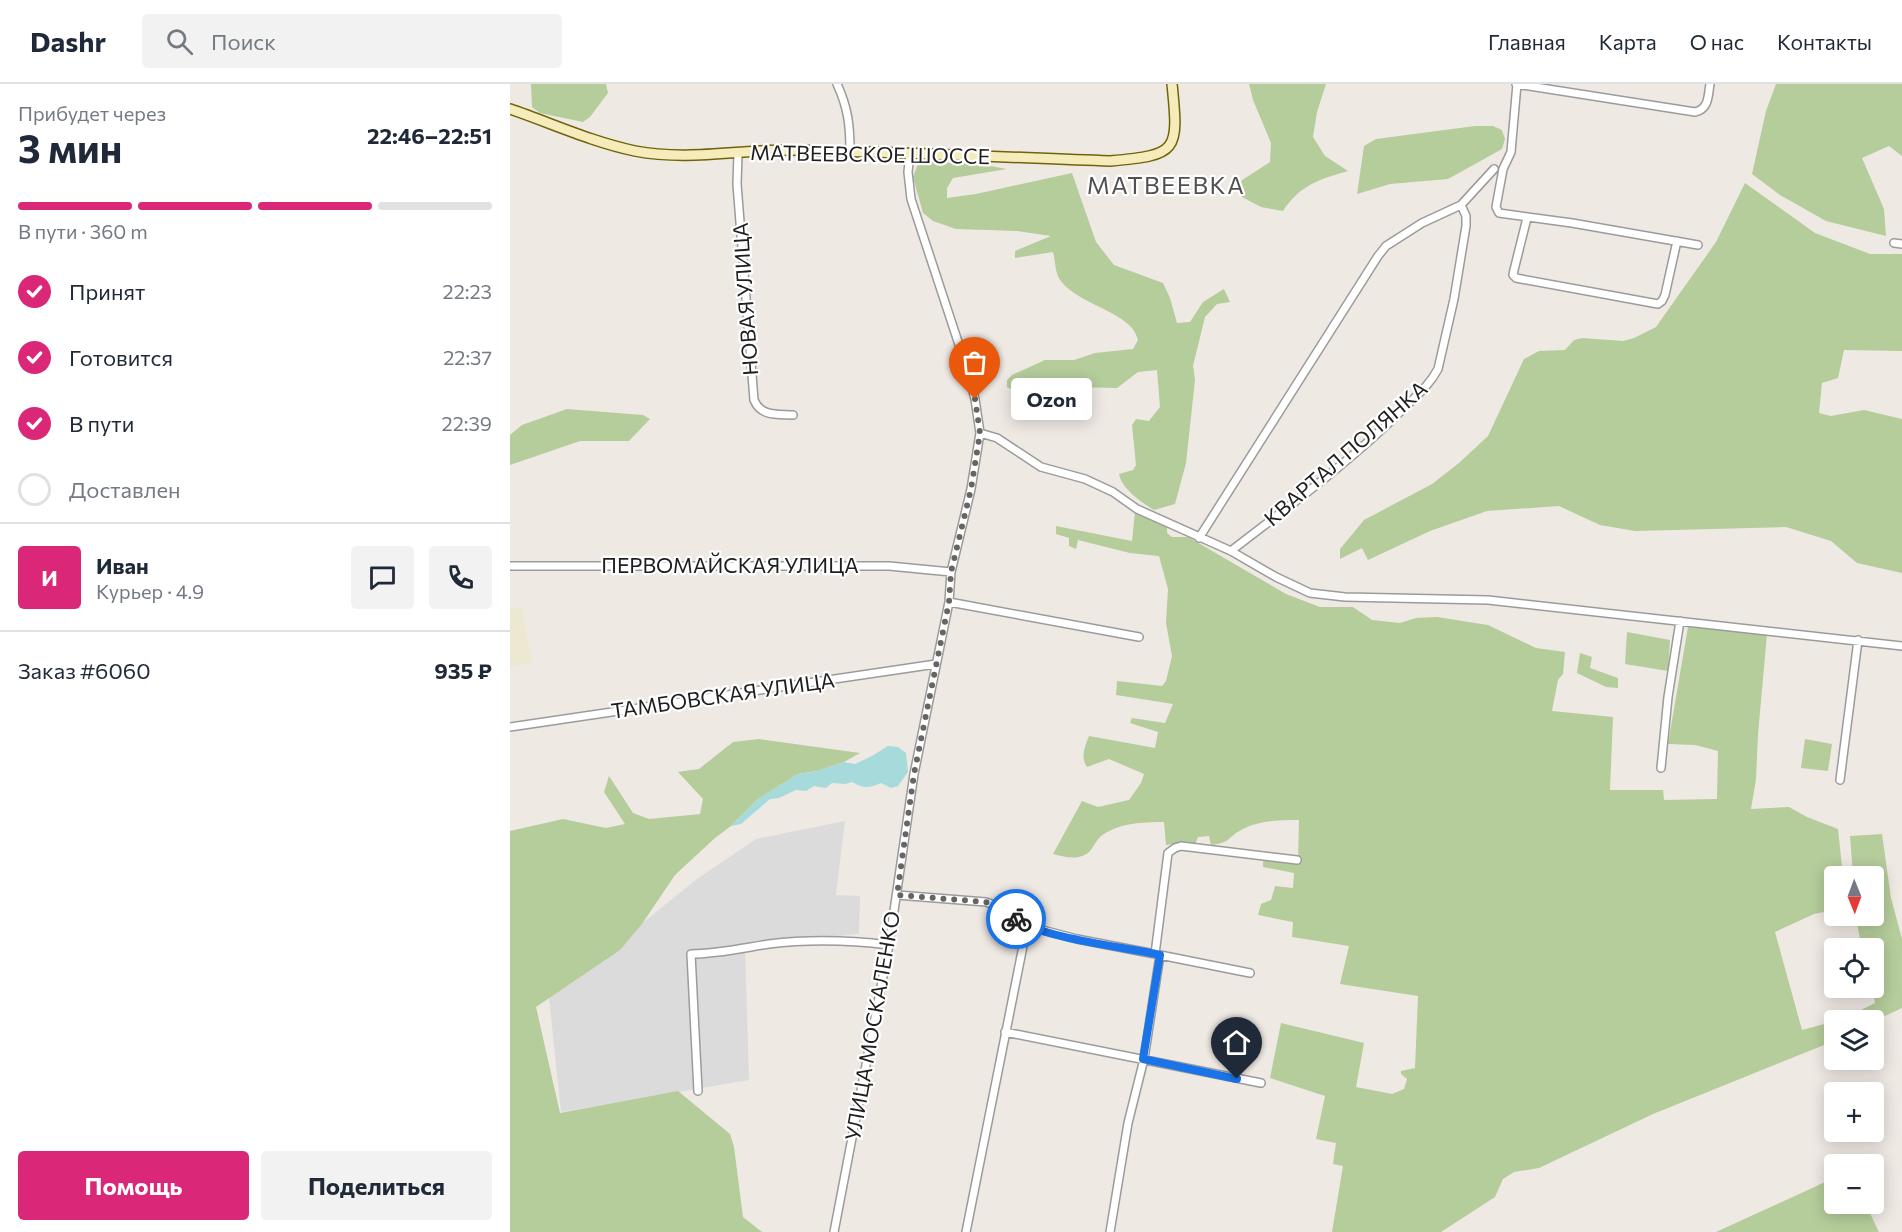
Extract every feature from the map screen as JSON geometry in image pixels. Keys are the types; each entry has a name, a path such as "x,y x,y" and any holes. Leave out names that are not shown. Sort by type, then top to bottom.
{"main road":[{"name":"МАТВЕЕВСКОЕ ШОССЕ","path":"510,109 607,144 666,155 780,150 1110,161 1161,154 1170,145 1175,134 1172,84"}],"street":[{"path":"837,84 846,105 850,123 850,151"},
{"path":"1698,245 1572,223 1503,215 1496,207 1503,169 1510,152 1517,84 1695,112 1702,111 1706,105 1710,84"},
{"name":"НОВАЯ УЛИЦА","path":"738,153 737,184 754,400 761,411 769,414 793,415"},
{"name":"УЛИЦА МОСКАЛЕНКО","path":"834,1232 889,945 914,774 949,602 951,572 971,489 980,433 975,399 967,369 911,200 908,172 914,153"},
{"path":"1199,538 1378,256 1386,246 1422,223 1461,205 1494,169"},
{"name":"КВАРТАЛ ПОЛЯНКА","path":"1231,550 1350,457 1433,378 1438,369 1458,279 1466,226 1466,216 1461,205"},
{"path":"1527,218 1513,275 1516,278 1658,304 1665,296 1677,241"},
{"path":"980,433 997,438 1041,467 1085,479 1113,492 1137,509 1231,550 1310,592 1329,596 1488,600 1902,646"},
{"name":"ПЕРВОМАЙСКАЯ УЛИЦА","path":"510,566 890,566 951,572"},
{"path":"949,602 1139,637"},
{"path":"1661,768 1668,697 1680,621"},
{"path":"1840,780 1858,640"},
{"name":"ТАМБОВСКАЯ УЛИЦА","path":"510,728 936,664"},
{"path":"1110,1232 1128,1123 1143,1059 1167,858 1171,850 1181,846 1297,860"},
{"path":"897,895 986,902 1027,926 1077,939 1250,973"},
{"path":"966,1232 1027,926"},
{"path":"698,1091 691,954 706,954 770,944 839,939 889,945"},
{"path":"1005,1032 1261,1083"}],"shaded area":[{"path":"522,607 532,663 510,667 510,608"},
{"path":"845,821 836,895 860,896 859,934 745,945 749,1080 561,1112 549,998 697,879 756,839"}],"green space":[{"path":"531,84 606,84 608,93 590,117 583,122 540,113 532,107"},
{"path":"1249,84 1326,84 1317,112 1313,137 1325,156 1348,171 1311,184 1296,195 1283,211 1261,207 1242,197 1236,184 1270,162 1271,143 1253,100"},
{"path":"1776,84 1902,84 1902,156 1889,146 1862,158 1884,209 1886,236 1826,221 1780,195 1752,174 1766,111"},
{"path":"1475,126 1493,126 1502,130 1505,139 1502,149 1448,179 1390,184 1357,194 1364,146 1376,139"},
{"path":"919,161 979,164 1007,169 953,178 947,188 947,198 1072,173 1096,242 1114,265 1163,283 1177,323 1190,322 1203,302 1224,289 1230,302 1217,304 1205,317 1193,366 1195,380 1186,463 1175,504 1154,510 1128,490 1119,474 1133,470 1136,465 1132,425 1136,419 1149,421 1160,407 1157,370 1138,372 1117,388 1071,387 1035,381 1014,391 1007,387 1007,380 1012,375 1045,360 1074,360 1095,353 1133,349 1138,340 1133,330 1125,321 1065,286 1058,276 1053,252 1015,258 1015,251 1051,236 1017,231 956,229 933,221 923,213 913,177"},
{"path":"1745,183 1815,233 1870,254 1902,254 1902,351 1844,350 1838,378 1822,383 1819,413 1831,416 1864,410 1902,419 1902,573 1857,563 1831,541 1786,527 1635,531 1600,525 1559,506 1487,511 1430,531 1368,560 1362,548 1340,559 1340,549 1364,520 1432,484 1488,436 1524,359 1539,351 1565,350 1574,340 1582,338 1623,341 1656,327 1716,242"},
{"path":"567,409 643,415 650,419 629,441 580,441 510,465 510,435 522,425"},
{"path":"1135,511 1167,527 1167,533 1172,537 1188,537 1286,594 1320,607 1353,607 1372,620 1400,623 1416,618 1437,617 1488,625 1536,648 1565,652 1563,674 1558,680 1552,711 1613,717 1610,790 1663,790 1664,800 1717,799 1718,751 1695,745 1668,744 1688,627 1767,634 1756,779 1751,809 1789,807 1838,829 1842,866 1824,866 1824,912 1814,914 1775,932 1802,1030 1824,1024 1824,1045 1653,1114 1539,1168 1514,1172 1503,1179 1495,1197 1441,1232 1332,1232 1343,1166 1333,1164 1336,1143 1316,1139 1325,1096 1270,1078 1281,1023 1364,1043 1356,1087 1392,1094 1404,1089 1407,1079 1401,1071 1415,1068 1418,996 1340,984 1349,946 1292,937 1293,922 1258,915 1261,904 1271,900 1275,886 1293,888 1294,873 1263,867 1263,858 1298,861 1299,820 1262,822 1241,830 1225,841 1211,845 1209,836 1198,837 1195,845 1181,843 1166,845 1164,822 1139,823 1107,832 1100,837 1089,852 1081,857 1071,858 1053,854 1082,801 1098,807 1129,800 1141,783 1144,774 1109,759 1087,767 1084,755 1089,736 1155,748 1158,732 1130,723 1132,718 1165,723 1173,704 1116,695 1117,681 1162,686 1166,681 1172,656 1166,623 1168,589 1159,556 1130,553 1078,540 1076,549 1069,546 1069,538 1056,534 1056,526 1132,541"},
{"path":"1627,632 1670,640 1668,671 1625,664"},
{"path":"1580,653 1592,657 1590,668 1618,678 1618,688 1606,687 1577,673"},
{"path":"759,739 860,753 844,762 817,771 798,774 758,799 675,875 642,924 620,950 536,1007 560,1113 678,1091 730,1134 734,1147 743,1217 762,1232 510,1232 510,831 563,819 606,828 625,824 604,792 609,776 633,813 649,819 700,814 703,799 678,772 699,769 733,742"},
{"path":"1805,739 1832,744 1828,771 1801,768"},
{"path":"1882,834 1891,898 1902,939 1902,1008 1884,1016 1884,1010 1861,1010 1875,1003 1874,998 1884,998 1884,938 1860,938 1857,926 1884,926 1884,866 1852,866 1850,836"},
{"path":"1824,1183 1824,1214 1870,1214 1879,1232 1716,1232"}],"water":[{"path":"888,746 898,747 906,753 908,772 898,786 891,788 881,783 866,787 852,782 832,783 826,788 814,786 806,791 796,790 779,798 770,799 741,824 731,826 758,799 798,774 817,771 844,762 855,764"}],"way so far":[{"path":"975,399 980,433 971,489 951,572 949,602 914,774 897,895 986,902 1016,919"}],"place":[{"name":"Ozon","path":"975,399"}],"district":[{"name":"МАТВЕЕВКА","path":"1166,186"}],"route":[{"path":"1016,919 1027,926 1077,939 1160,955 1143,1059 1237,1079"}]}
